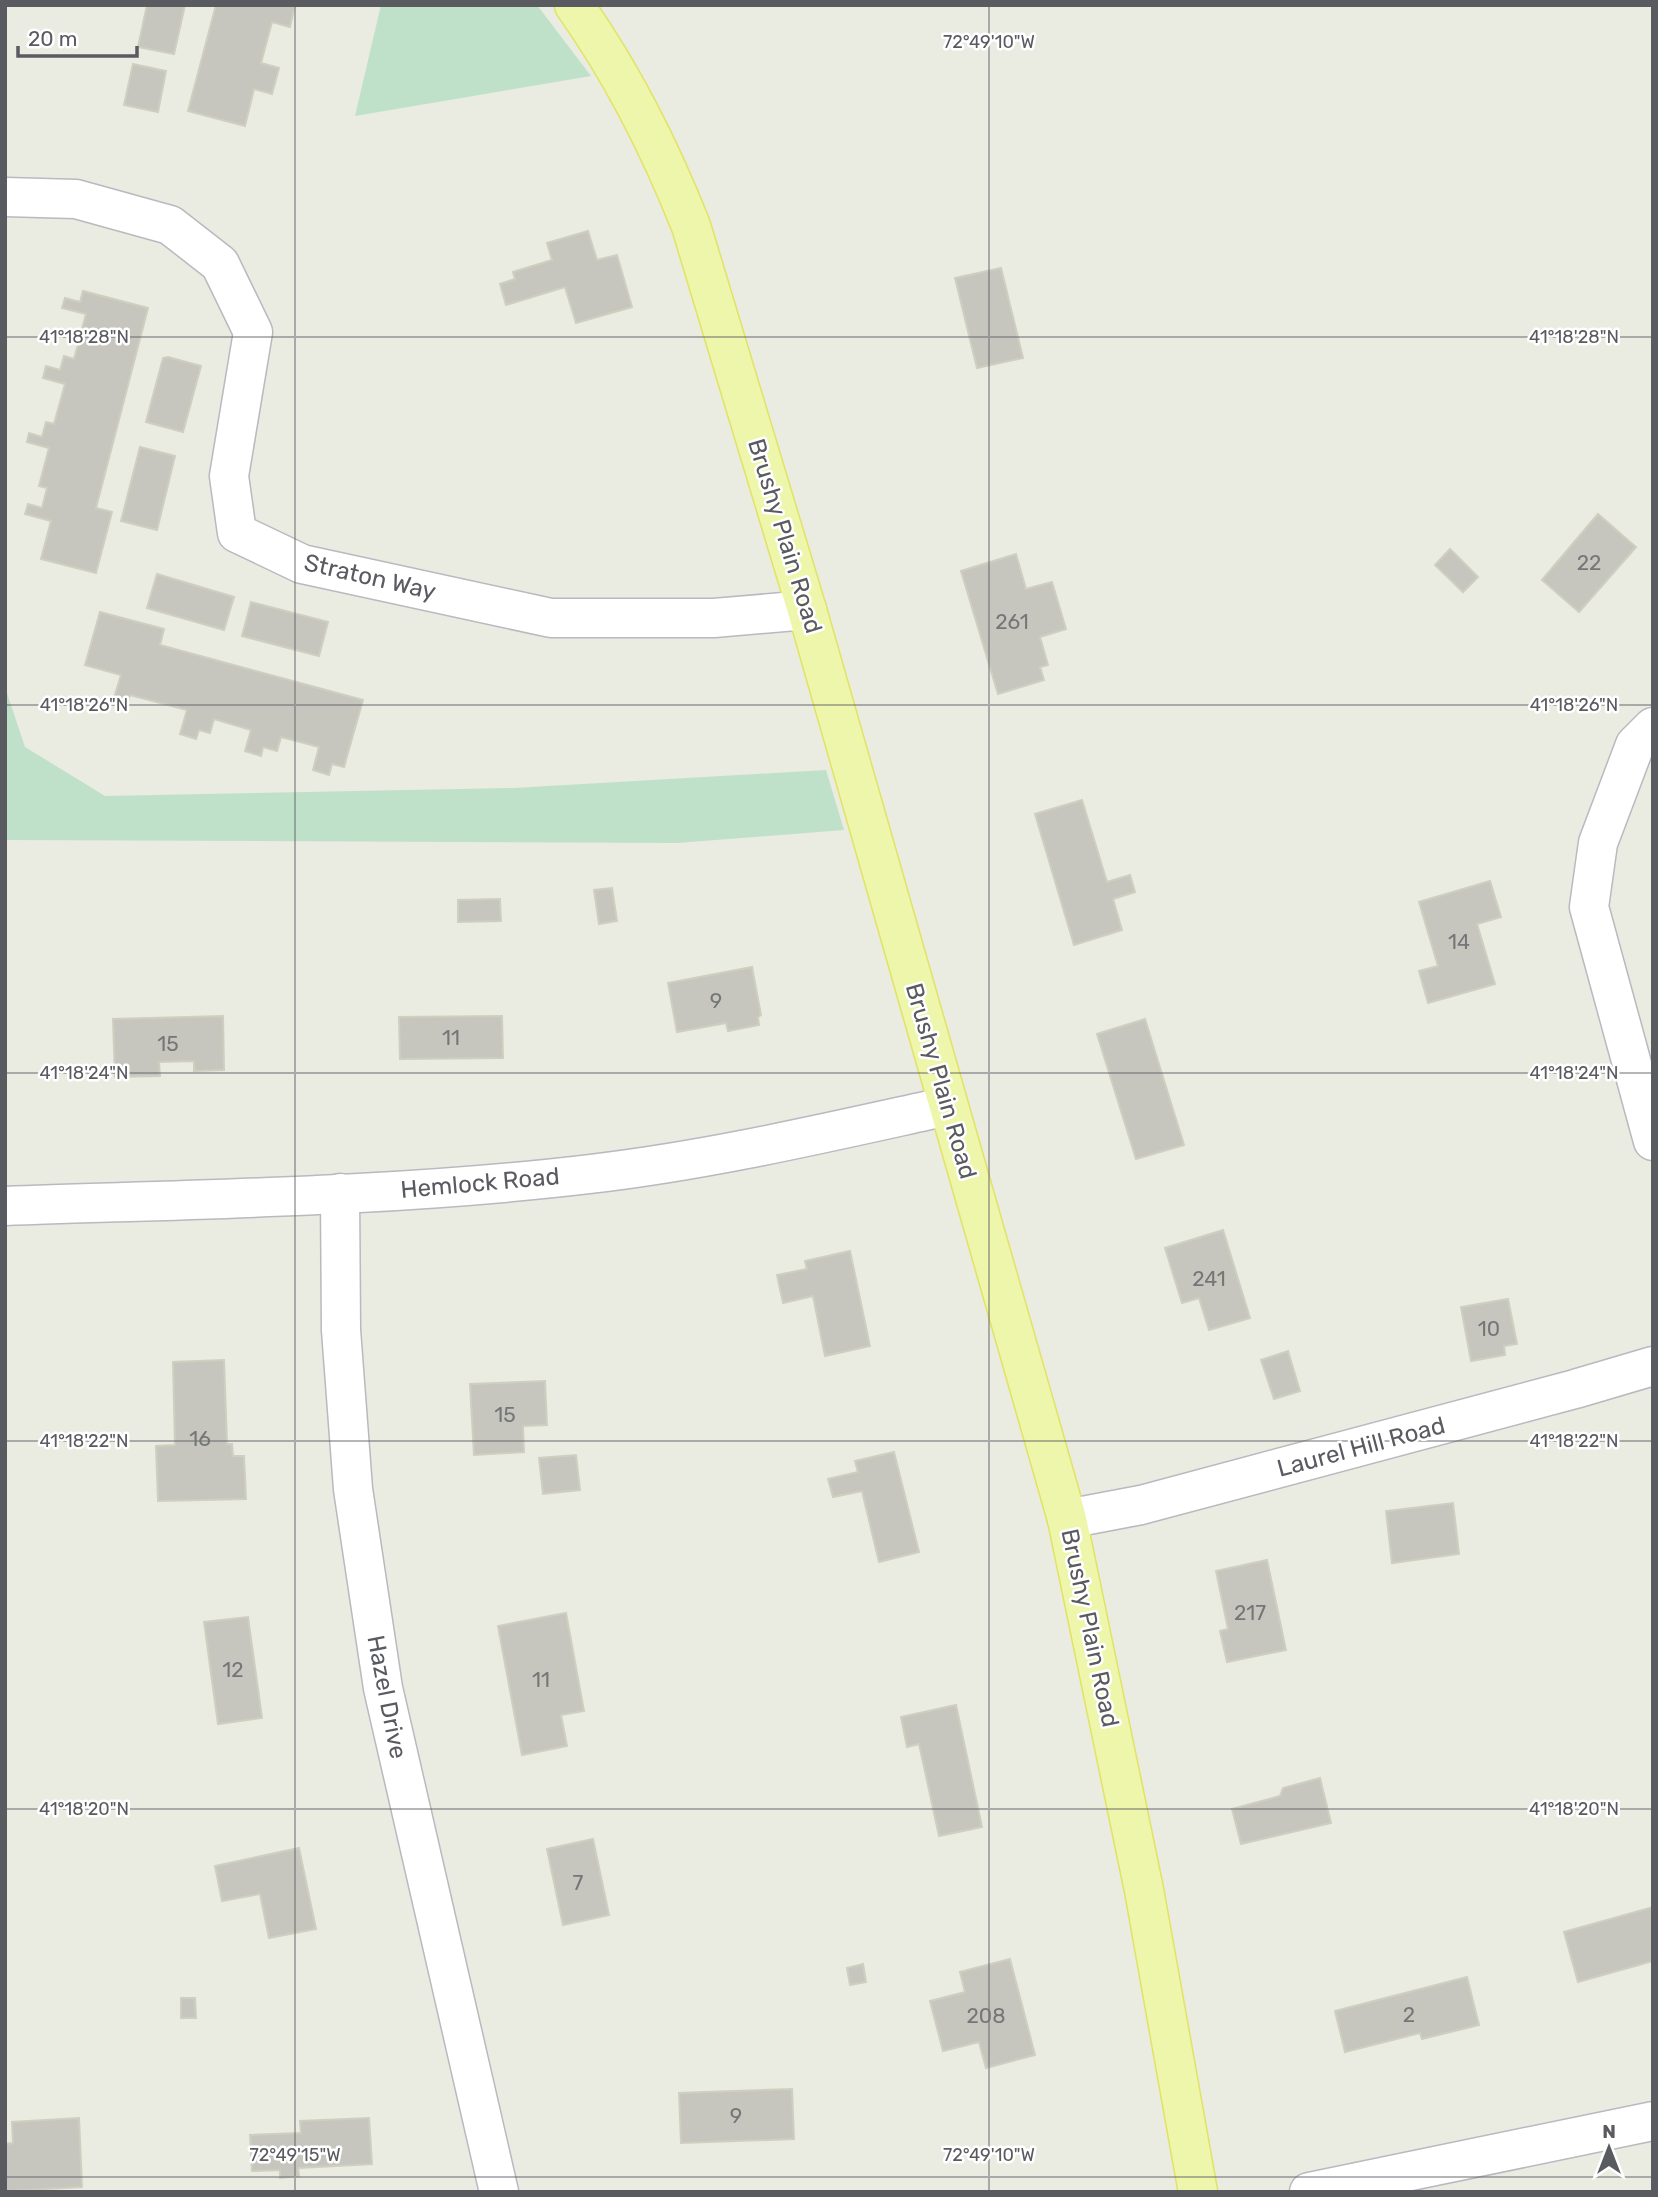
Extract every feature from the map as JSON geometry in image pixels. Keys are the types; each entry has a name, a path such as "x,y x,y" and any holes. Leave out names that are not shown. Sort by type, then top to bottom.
{"main road":[{"name":"Brushy Plain Road","path":"574,5 640,111 691,226 807,610 1067,1518 1144,1889 1198,2192"}],"street":[{"name":"Straton Way","path":"5,197 76,199 170,225 220,264 253,332 229,476 237,533 302,564 551,618 714,618 807,610"},
{"path":"1653,727 1636,745 1598,844 1589,907 1653,1141"},
{"name":"Hemlock Road","path":"5,1206 471,1186 592,1174 729,1153 948,1107"},
{"name":"Hazel Drive","path":"340,1193 341,1330 353,1489 383,1688 499,2192"},
{"name":"Laurel Hill Road","path":"1067,1518 1154,1501 1653,1366"},
{"path":"1309,2192 1653,2121"}],"green space":[{"path":"381,5 537,5 591,76 355,116"},
{"path":"5,687 25,747 105,796 514,788 826,770 844,830 677,843 5,840"}],"building":[{"path":"147,5 185,5 174,54 138,47"},
{"path":"216,5 295,5 290,27 272,22 261,63 279,68 272,94 254,89 245,126 188,111"},
{"path":"133,64 166,71 158,112 124,105"},
{"path":"588,231 597,260 617,255 632,307 576,323 565,287 506,305 500,284 515,279 513,272 552,260 547,243"},
{"path":"1001,268 1023,358 977,368 955,278"},
{"path":"83,291 148,308 96,508 112,512 96,573 41,559 51,521 25,514 28,504 42,508 47,488 39,486 49,448 27,442 29,433 42,437 46,422 54,424 65,384 43,378 46,366 60,370 64,356 74,359 86,314 62,308 65,298 80,302"},
{"path":"163,358 201,366 183,432 146,422"},
{"path":"140,447 175,456 157,530 121,521"},
{"path":"1598,514 1636,547 1579,612 1542,580"},
{"path":"1450,549 1478,577 1463,592 1435,565"},
{"path":"1016,554 1026,589 1052,582 1066,629 1040,637 1048,665 1040,667 1044,680 998,694 961,571"},
{"path":"157,574 234,597 224,630 147,608"},
{"path":"251,602 328,622 319,656 242,636"},
{"path":"100,612 164,629 160,645 363,700 344,767 332,764 329,775 313,770 319,747 281,737 277,751 263,747 261,756 245,751 251,730 214,719 210,733 199,730 196,739 180,734 187,710 130,695 128,701 114,698 121,675 85,665"},
{"path":"1082,800 1107,882 1130,875 1135,892 1113,899 1122,930 1074,945 1035,814"},
{"path":"1490,881 1501,917 1477,924 1495,984 1428,1003 1419,971 1438,966 1419,902"},
{"path":"612,888 617,921 599,924 594,890"},
{"path":"500,899 501,921 458,922 458,900"},
{"path":"752,967 761,1015 758,1017 759,1025 728,1031 726,1023 677,1032 668,983"},
{"path":"223,1016 224,1070 194,1071 194,1061 159,1062 160,1076 115,1077 113,1019"},
{"path":"502,1016 503,1058 400,1059 399,1017"},
{"path":"1145,1019 1184,1145 1136,1159 1097,1034"},
{"path":"1223,1230 1250,1318 1209,1330 1199,1298 1182,1303 1165,1248"},
{"path":"850,1251 870,1346 825,1356 813,1296 783,1303 777,1275 807,1269 805,1261"},
{"path":"1508,1299 1517,1344 1504,1346 1505,1355 1471,1361 1461,1307"},
{"path":"1288,1351 1300,1391 1274,1399 1261,1360"},
{"path":"224,1360 227,1444 232,1444 233,1456 244,1456 246,1499 158,1501 156,1446 175,1445 173,1362"},
{"path":"545,1381 547,1425 523,1426 524,1452 474,1455 470,1384"},
{"path":"894,1452 919,1552 879,1562 862,1491 833,1497 828,1479 858,1472 855,1461"},
{"path":"576,1455 580,1490 543,1494 539,1458"},
{"path":"1453,1503 1459,1554 1392,1563 1386,1511"},
{"path":"1267,1560 1286,1650 1227,1662 1220,1631 1228,1629 1216,1571"},
{"path":"566,1613 584,1711 561,1715 567,1746 522,1755 498,1626"},
{"path":"248,1617 262,1718 218,1724 204,1622"},
{"path":"956,1705 982,1827 939,1836 919,1744 907,1747 901,1717"},
{"path":"1320,1778 1331,1823 1241,1844 1232,1809 1280,1796 1283,1788"},
{"path":"593,1839 609,1915 563,1925 547,1849"},
{"path":"299,1848 316,1929 269,1938 260,1894 222,1901 215,1866"},
{"path":"1653,1907 1653,1961 1578,1982 1564,1932"},
{"path":"1010,1959 1035,2055 986,2068 979,2042 943,2051 930,2001 965,1992 960,1972"},
{"path":"863,1964 866,1982 850,1985 847,1968"},
{"path":"1467,1977 1479,2025 1422,2039 1420,2033 1345,2052 1335,2011"},
{"path":"181,1998 195,1998 196,2018 181,2018"},
{"path":"792,2089 794,2139 681,2143 679,2093"},
{"path":"79,2118 82,2187 5,2191 5,2144 13,2143 12,2122"},
{"path":"369,2118 372,2164 298,2168 299,2176 280,2178 280,2170 252,2171 250,2135 301,2133 300,2121"}]}
